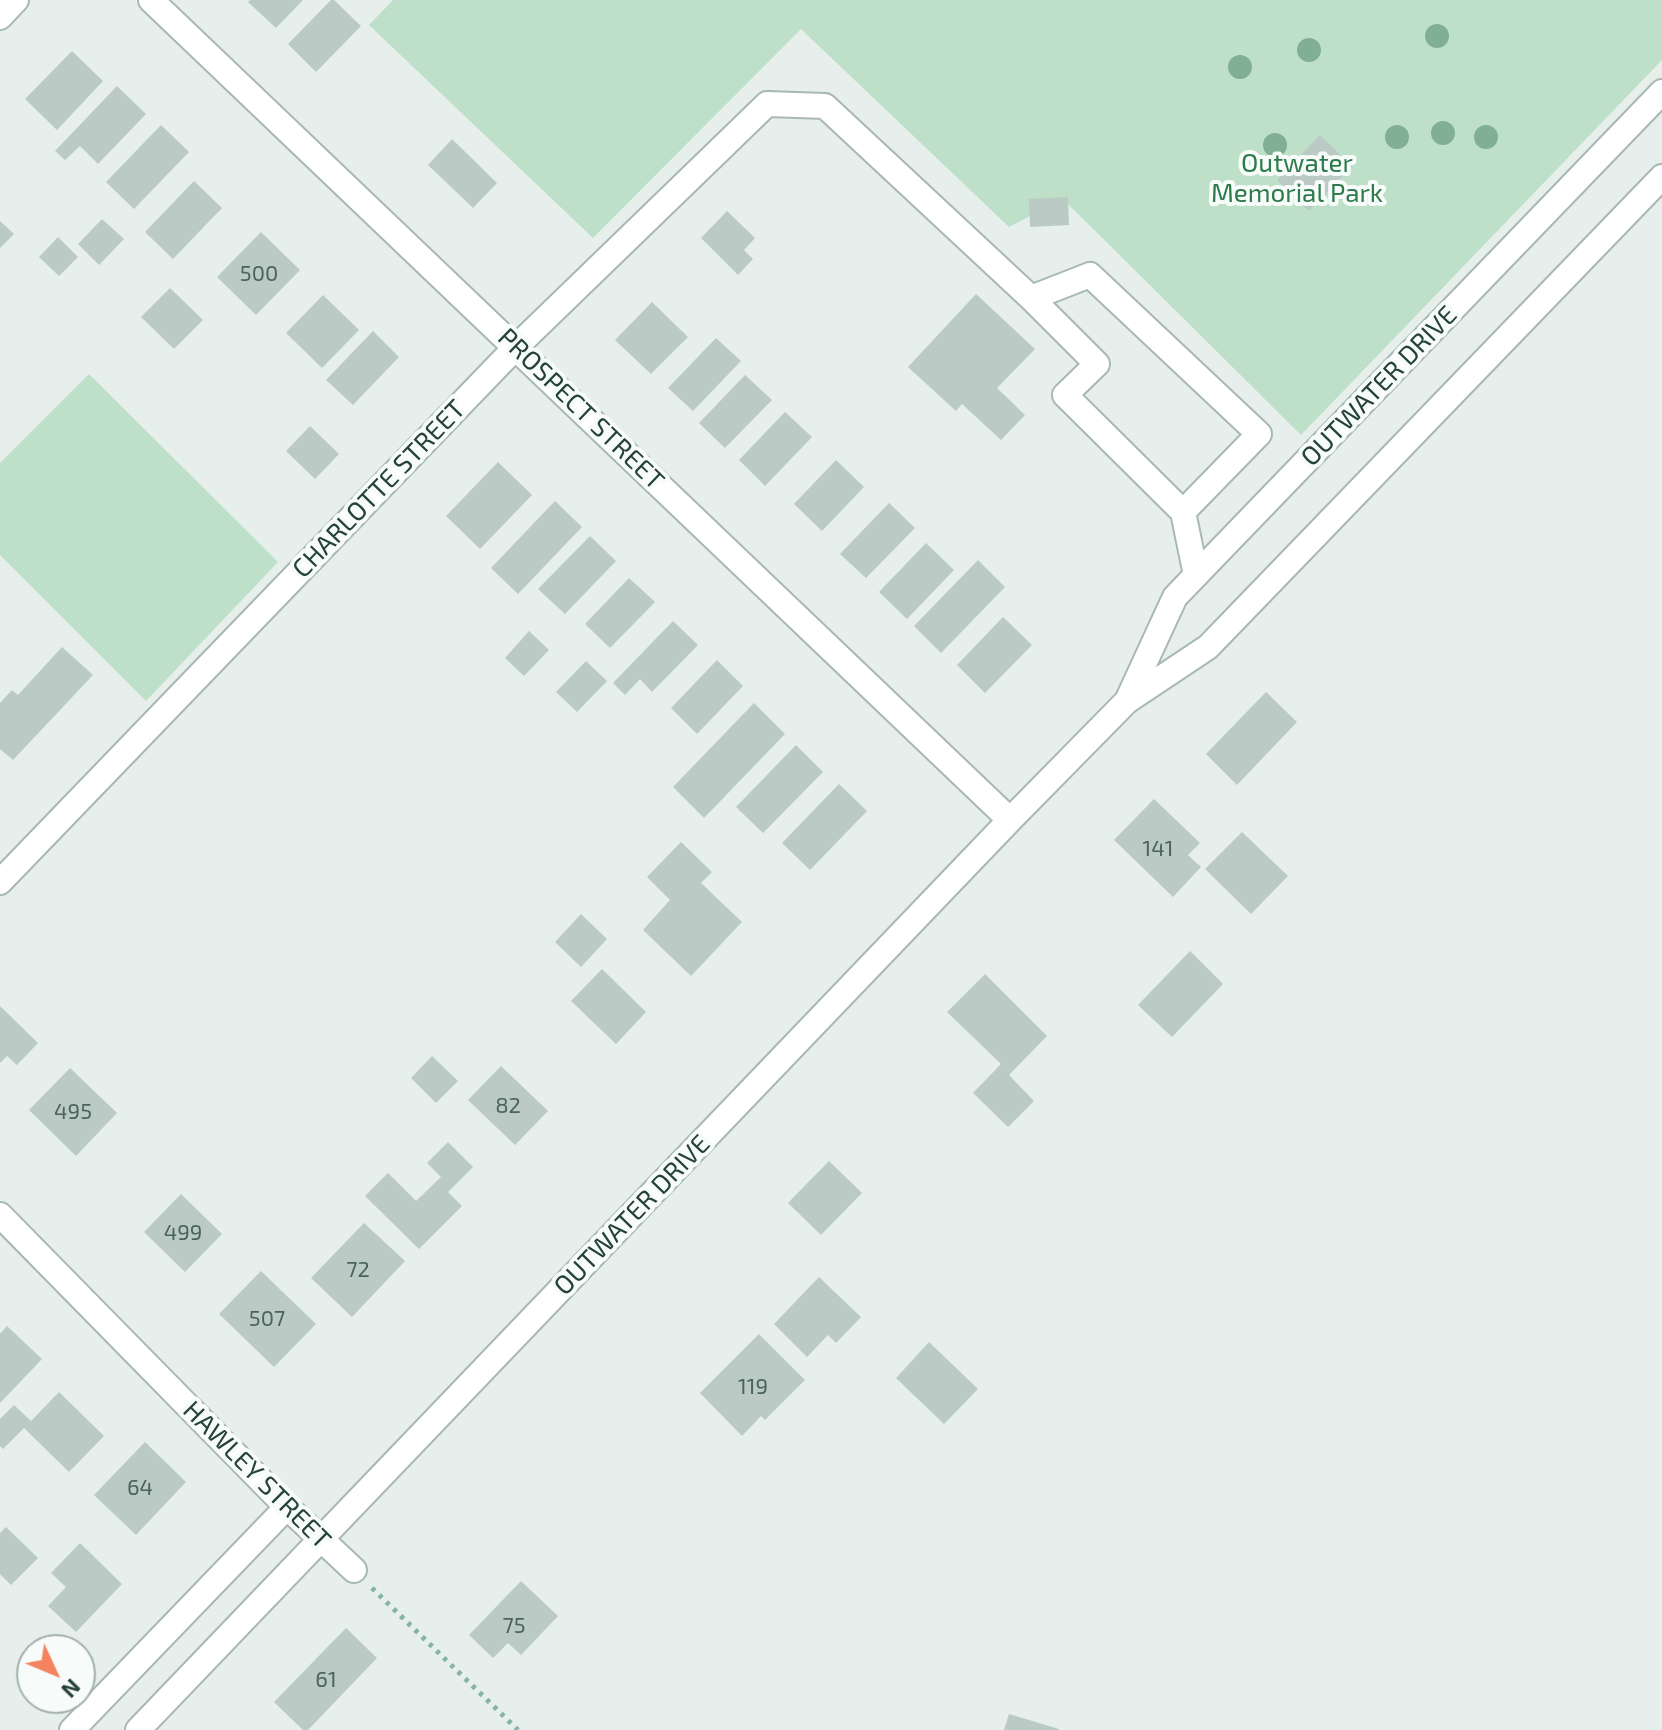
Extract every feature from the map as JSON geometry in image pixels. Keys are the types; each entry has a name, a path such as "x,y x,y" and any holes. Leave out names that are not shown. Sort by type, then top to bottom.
{"street":[{"path":"0,17 16,0"},
{"name":"PROSPECT STREET","path":"151,0 1010,820"},
{"name":"OUTWATER DRIVE","path":"1127,701 1175,597 1662,92"},
{"name":"CHARLOTTE STREET","path":"0,882 516,347 767,104 825,106 1031,298"},
{"name":"OUTWATER DRIVE","path":"138,1730 1010,820 1127,701 1208,647 1662,177"},
{"path":"1183,512 1259,434 1090,275 1031,298 1097,364 1065,395 1183,512 1196,575"},
{"name":"HAWLEY STREET","path":"0,1215 287,1507 354,1570"},
{"path":"72,1730 287,1507"}],"path":[{"name":"HAWLEY STREET","path":"354,1570 518,1730"}],"green space":[{"name":"Outwater Memorial Park","path":"393,0 1662,0 1662,60 1301,435 1063,199 1009,227 801,29 593,238 369,25"},
{"path":"89,374 278,562 146,701 0,555 0,463"}],"building":[{"path":"303,0 276,28 248,2"},
{"path":"331,0 361,26 316,72 288,44"},
{"path":"72,51 103,81 57,130 25,99"},
{"path":"117,86 146,114 98,164 80,146 65,160 55,151"},
{"path":"161,125 189,152 134,209 106,182"},
{"path":"1320,135 1352,166 1309,211 1277,180"},
{"path":"452,139 497,183 473,208 428,165"},
{"path":"194,181 222,208 173,259 145,232"},
{"path":"1068,197 1069,225 1030,227 1029,199"},
{"path":"727,211 755,238 744,250 753,259 738,275 701,238"},
{"path":"102,219 124,239 99,265 78,244"},
{"path":"0,221 14,234 0,248"},
{"path":"261,232 300,270 256,315 217,277"},
{"path":"58,237 78,257 59,276 39,257"},
{"path":"170,288 203,320 174,349 141,317"},
{"path":"976,294 1035,349 997,388 1025,415 1001,440 962,404 956,411 908,367"},
{"path":"323,295 359,330 322,368 286,333"},
{"path":"652,302 688,337 651,374 615,340"},
{"path":"373,331 399,357 353,405 326,380"},
{"path":"716,338 741,361 693,411 668,388"},
{"path":"745,375 772,400 725,448 699,423"},
{"path":"785,412 812,437 765,486 739,460"},
{"path":"310,426 339,454 315,479 286,451"},
{"path":"836,460 864,487 822,531 794,504"},
{"path":"498,462 532,495 480,549 446,516"},
{"path":"555,501 582,527 518,594 491,568"},
{"path":"889,503 915,528 866,578 840,554"},
{"path":"590,536 616,561 565,614 538,589"},
{"path":"926,543 954,570 907,619 879,592"},
{"path":"978,560 1005,587 941,653 914,626"},
{"path":"629,578 655,602 610,648 585,624"},
{"path":"1003,617 1032,645 985,693 957,665"},
{"path":"673,621 698,645 652,692 640,679 625,695 613,683"},
{"path":"529,631 549,650 524,676 505,658"},
{"path":"62,647 93,675 13,760 0,749 0,703 12,690 18,695"},
{"path":"717,660 743,686 697,734 671,708"},
{"path":"586,661 607,681 577,712 556,692"},
{"path":"1266,692 1297,722 1237,785 1206,754"},
{"path":"754,703 785,734 704,818 673,787"},
{"path":"796,745 823,772 763,833 736,807"},
{"path":"839,784 867,811 810,870 782,843"},
{"path":"1154,799 1200,843 1188,855 1201,867 1173,897 1114,840"},
{"path":"1242,832 1288,876 1251,914 1205,869"},
{"path":"681,842 712,872 701,883 742,922 691,976 643,930 670,900 647,877"},
{"path":"581,914 607,939 581,967 555,942"},
{"path":"1190,951 1223,984 1172,1037 1138,1005"},
{"path":"602,969 646,1012 616,1044 571,1001"},
{"path":"985,974 1047,1036 1009,1075 1034,1101 1008,1127 973,1093 1001,1064 947,1012"},
{"path":"0,1006 38,1043 17,1065 7,1056 0,1063"},
{"path":"432,1056 458,1081 436,1103 411,1078"},
{"path":"501,1066 548,1111 515,1145 468,1100"},
{"path":"70,1068 117,1113 76,1156 29,1110"},
{"path":"448,1142 473,1167 448,1192 462,1206 419,1249 365,1196 388,1173 416,1201 441,1177 427,1163"},
{"path":"829,1161 862,1193 821,1235 788,1203"},
{"path":"181,1194 222,1234 185,1272 144,1232"},
{"path":"364,1223 405,1261 352,1317 311,1278"},
{"path":"261,1271 316,1324 274,1367 219,1314"},
{"path":"819,1277 861,1317 836,1343 828,1335 807,1357 774,1324"},
{"path":"7,1326 42,1359 0,1403 0,1334"},
{"path":"759,1334 805,1380 765,1420 761,1416 742,1436 700,1393"},
{"path":"929,1342 978,1389 944,1424 896,1378"},
{"path":"59,1392 104,1436 69,1472 24,1428 3,1449 0,1446 0,1419 14,1405 31,1421"},
{"path":"145,1442 186,1482 136,1535 94,1495"},
{"path":"6,1527 38,1558 11,1585 0,1574 0,1533"},
{"path":"80,1543 122,1584 76,1632 48,1606 66,1587 51,1573"},
{"path":"521,1581 558,1616 521,1655 508,1643 493,1658 469,1635"},
{"path":"346,1628 377,1658 308,1730 303,1730 274,1702"},
{"path":"1009,1714 1059,1729 1059,1730 1004,1730"}]}
